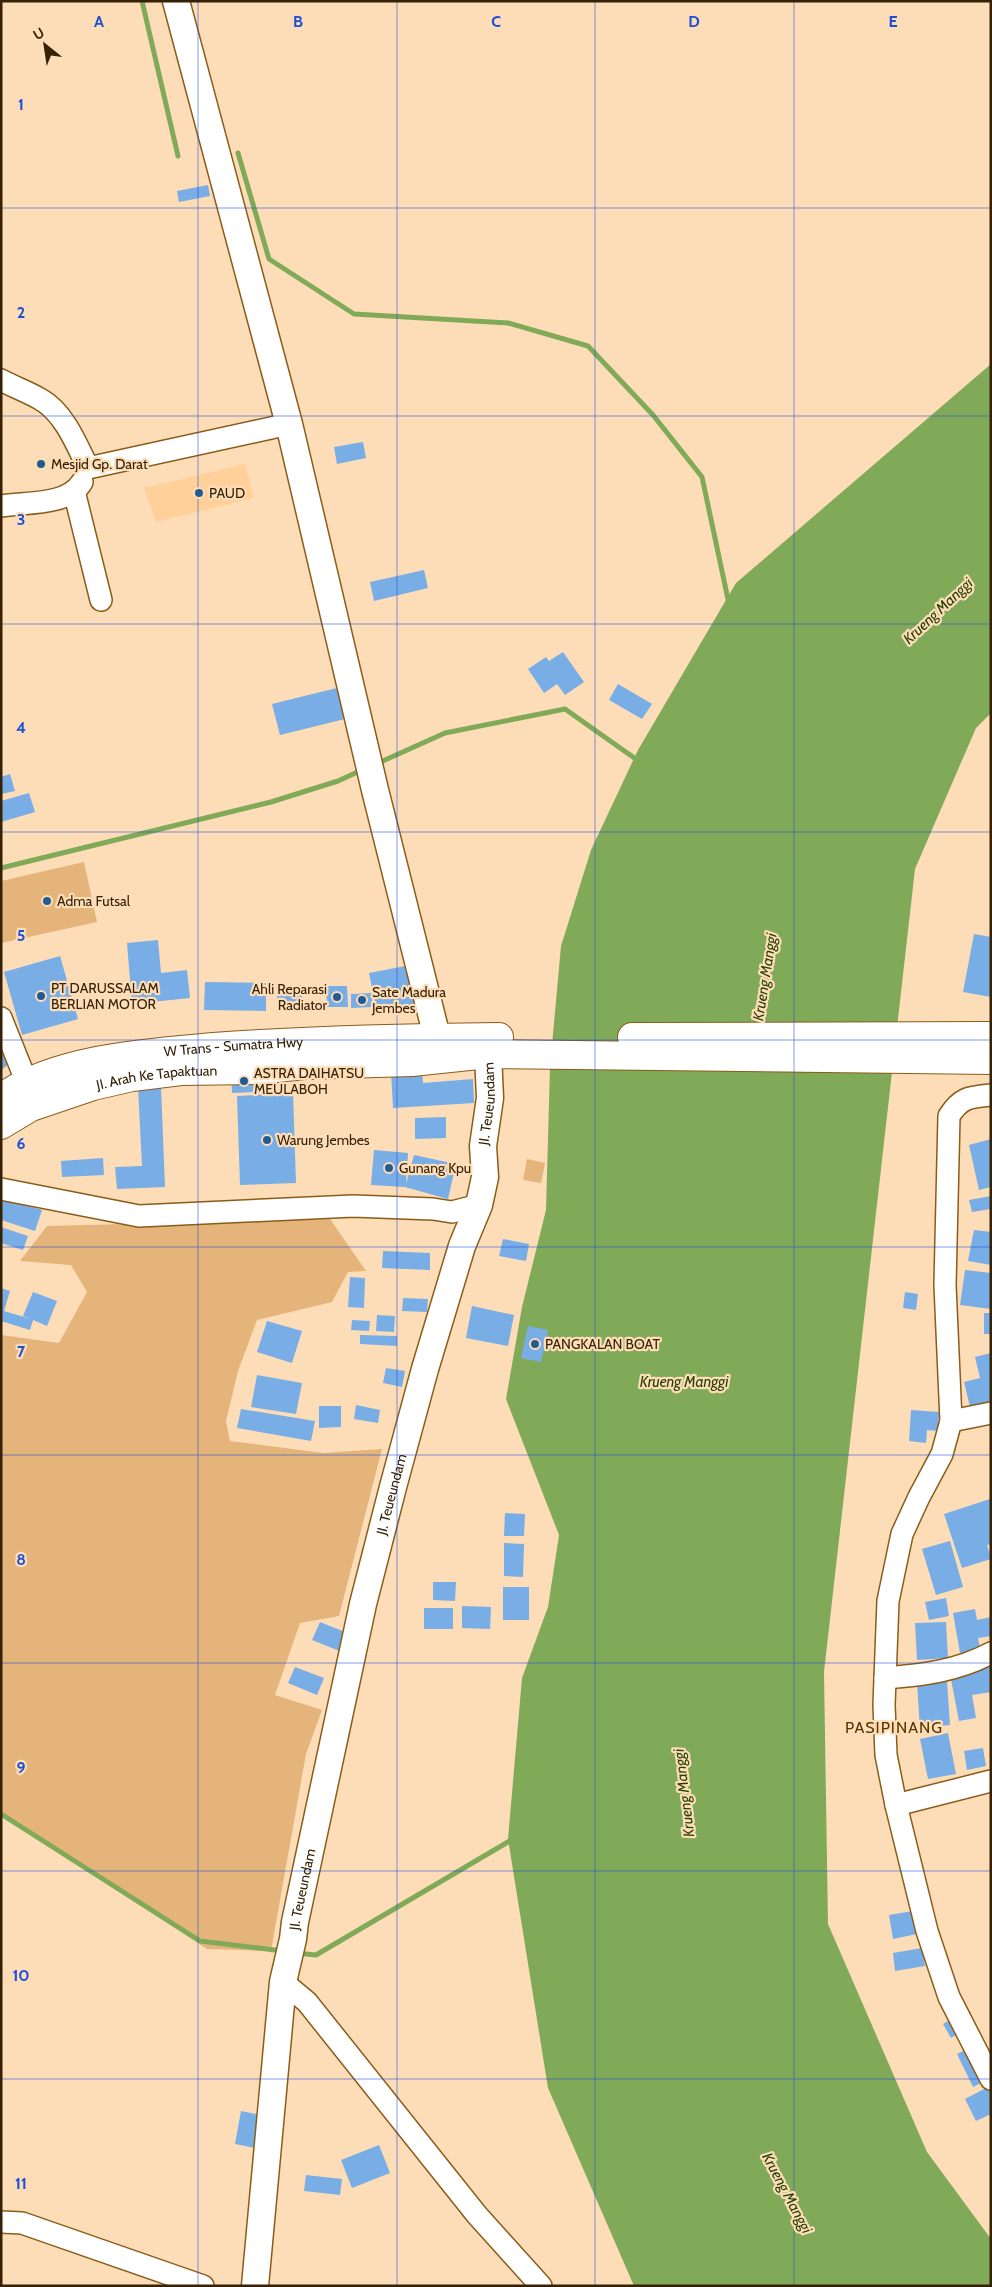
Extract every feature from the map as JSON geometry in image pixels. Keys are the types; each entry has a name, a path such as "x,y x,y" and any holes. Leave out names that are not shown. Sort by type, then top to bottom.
{"highway":[{"path":"946,1048 991,1036"},
{"name":"W Trans - Sumatra Hwy","path":"1,1098 27,1083 71,1067 127,1055 162,1051 280,1042 437,1037 481,1046"},
{"path":"481,1046 946,1048 991,1060"},
{"name":"JI. Arah Ke Tapaktuan","path":"1,1125 31,1107 93,1086 132,1077 180,1071 256,1070 304,1065 412,1062 481,1046"}],"street":[{"path":"176,1 289,424 375,790 437,1037"},
{"path":"1,380 41,399 54,409 70,433 88,468"},
{"path":"88,468 289,424"},
{"path":"1,506 55,499 74,491 80,485 88,468"},
{"path":"74,491 101,600"},
{"path":"1,1018 27,1083"},
{"name":"JI. Teueundam","path":"255,2286 283,1982 308,1856 366,1594 425,1369 462,1246 479,1205 485,1177 482,1146 490,1098 481,1046"},
{"path":"991,1095 968,1098 956,1104 949,1116 945,1285 951,1422 942,1454 919,1496 902,1534 888,1601 885,1678 886,1754 896,1805 927,1931 946,1987 991,2079"},
{"path":"1,1189 138,1216 353,1206 443,1210 479,1205"},
{"path":"951,1422 991,1413"},
{"path":"885,1678 930,1674 972,1663 991,1653"},
{"path":"896,1805 991,1781"},
{"path":"283,1982 308,2002 478,2215 541,2286"},
{"path":"1,2222 22,2223 203,2286"}],"shaded area":[{"name":"PAUD","path":"245,464 254,498 156,522 144,488"},
{"name":"Adma Futsal","path":"84,862 97,922 1,943 1,881"},
{"path":"527,1159 545,1163 541,1183 523,1180"},
{"path":"330,1219 366,1271 348,1272 332,1302 257,1320 238,1371 226,1421 230,1441 323,1453 382,1449 339,1616 300,1623 275,1695 322,1710 306,1754 271,1951 207,1949 1,1815 1,1335 59,1343 87,1292 71,1265 20,1261 47,1226"}],"water":[{"name":"Krueng Manggi","path":"991,364 991,713 976,728 915,869 824,1672 828,1924 927,2152 991,2239 991,2286 634,2286 548,2088 508,1839 522,1678 548,1607 559,1535 506,1399 522,1307 546,1210 550,1067 561,946 591,850 638,750 736,583"}],"building":[{"path":"208,185 210,196 179,202 177,191"},
{"path":"363,442 366,458 337,464 334,447"},
{"path":"424,570 428,588 374,601 370,582"},
{"path":"563,652 584,682 565,695 557,684 544,693 528,669 546,657 549,661"},
{"path":"618,684 652,704 642,719 609,700"},
{"path":"341,687 349,718 280,735 272,704"},
{"path":"10,774 15,791 1,794 1,777"},
{"path":"29,793 35,812 1,822 1,801"},
{"path":"974,934 991,937 991,997 963,992"},
{"path":"158,940 161,973 187,970 190,998 132,1004 127,943"},
{"name":"PT DARUSSALAM BERLIAN MOTOR","path":"60,956 78,1019 22,1035 4,972"},
{"path":"416,964 423,1004 377,1013 369,973"},
{"path":"205,982 266,983 266,1011 204,1010"},
{"path":"302,985 302,1010 277,1011 277,986"},
{"name":"Ahli Reparasi Radiator","path":"326,986 347,986 348,1007 327,1007"},
{"name":"Sate Madura Jembes","path":"372,993 372,1007 351,1008 351,994"},
{"path":"1,1052 9,1064 1,1070"},
{"name":"ASTRA DAIHATSU MEULABOH","path":"256,1070 256,1092 232,1093 231,1071"},
{"path":"422,1070 423,1083 473,1079 474,1103 393,1108 391,1071"},
{"path":"161,1086 165,1187 117,1189 115,1167 142,1166 138,1087"},
{"name":"Warung Jembes","path":"293,1093 296,1183 240,1185 237,1096"},
{"path":"446,1117 446,1138 415,1139 415,1118"},
{"path":"991,1139 991,1187 979,1190 969,1145"},
{"path":"374,1150 408,1153 406,1184 414,1155 456,1164 448,1199 405,1187 371,1185"},
{"path":"103,1158 104,1175 62,1177 61,1161"},
{"path":"991,1196 991,1209 972,1212 969,1200"},
{"path":"1,1198 42,1210 35,1231 1,1220"},
{"path":"1,1227 28,1236 23,1250 1,1243"},
{"path":"974,1230 991,1232 991,1265 968,1261"},
{"path":"503,1239 529,1244 526,1261 499,1256"},
{"path":"383,1251 430,1253 430,1270 382,1268"},
{"path":"965,1270 991,1273 991,1309 960,1305"},
{"path":"350,1277 365,1278 364,1308 348,1307"},
{"path":"1,1288 10,1291 4,1311 31,1319 23,1316 33,1292 57,1301 47,1326 33,1320 30,1330 1,1321"},
{"path":"905,1292 918,1294 916,1310 903,1308"},
{"path":"403,1298 428,1299 427,1312 402,1311"},
{"path":"472,1306 514,1315 508,1346 466,1338"},
{"path":"984,1313 991,1313 991,1334 984,1334"},
{"path":"377,1315 395,1316 394,1332 376,1331"},
{"path":"352,1320 370,1321 369,1331 351,1330"},
{"path":"267,1321 302,1331 292,1363 257,1352"},
{"name":"PANGKALAN BOAT","path":"528,1326 548,1330 541,1362 521,1358"},
{"path":"360,1335 397,1336 397,1346 360,1344"},
{"path":"991,1353 991,1402 970,1407 964,1382 980,1378 975,1357"},
{"path":"386,1368 405,1371 402,1387 383,1383"},
{"path":"257,1375 302,1383 296,1414 251,1407"},
{"path":"356,1405 380,1410 378,1423 354,1419"},
{"path":"319,1406 341,1406 341,1427 319,1428"},
{"path":"241,1409 315,1421 311,1441 237,1428"},
{"path":"911,1410 939,1412 938,1431 927,1430 926,1443 909,1441"},
{"path":"990,1499 991,1544 987,1545 991,1559 962,1568 944,1514"},
{"path":"505,1513 525,1514 524,1536 504,1536"},
{"path":"950,1541 963,1587 936,1595 922,1549"},
{"path":"504,1543 524,1544 523,1577 504,1576"},
{"path":"433,1582 456,1582 455,1601 433,1600"},
{"path":"503,1587 529,1587 529,1620 503,1620"},
{"path":"946,1598 949,1616 929,1620 925,1602"},
{"path":"462,1606 491,1607 490,1629 462,1628"},
{"path":"424,1608 453,1608 453,1629 424,1629"},
{"path":"975,1609 977,1620 991,1617 991,1636 978,1638 980,1649 960,1653 953,1613"},
{"path":"320,1622 350,1634 342,1652 312,1640"},
{"path":"946,1622 948,1658 917,1660 915,1623"},
{"path":"991,1666 991,1692 972,1695 976,1718 959,1721 950,1674"},
{"path":"295,1667 324,1678 317,1695 288,1683"},
{"path":"947,1681 950,1725 920,1728 917,1683"},
{"path":"948,1733 956,1774 928,1779 920,1739"},
{"path":"983,1748 986,1766 967,1770 964,1751"},
{"path":"913,1911 917,1934 893,1939 889,1915"},
{"path":"922,1948 925,1966 895,1971 893,1953"},
{"path":"951,2019 959,2033 951,2038 943,2024"},
{"path":"969,2048 985,2081 973,2087 957,2054"},
{"path":"988,2087 991,2093 991,2114 976,2121 965,2099"},
{"path":"241,2111 261,2115 255,2148 235,2144"},
{"path":"379,2145 390,2173 352,2188 341,2160"},
{"path":"306,2175 342,2179 340,2195 304,2191"}],"waterway":[{"path":"142,1 178,156"},
{"path":"238,153 269,259 354,314 508,323 588,346 653,415 702,477 729,604"},
{"path":"376,764 445,733 565,709 640,762"},
{"path":"1,868 271,802 338,781 364,769"},
{"path":"1,1814 200,1941 283,1951"},
{"path":"296,1953 316,1955 513,1839"}],"place":[{"name":"Mesjid Gp. Darat","path":"41,464"},
{"name":"PAUD","path":"199,493"},
{"name":"Adma Futsal","path":"47,901"},
{"name":"PT DARUSSALAM BERLIAN MOTOR","path":"41,996"},
{"name":"Ahli Reparasi Radiator","path":"337,997"},
{"name":"Sate Madura Jembes","path":"362,1000"},
{"name":"ASTRA DAIHATSU MEULABOH","path":"244,1081"},
{"name":"Warung Jembes","path":"267,1140"},
{"name":"Gunang Kpu","path":"389,1168"},
{"name":"PANGKALAN BOAT","path":"535,1344"}],"district":[{"name":"PASIPINANG","path":"894,1727"}]}
